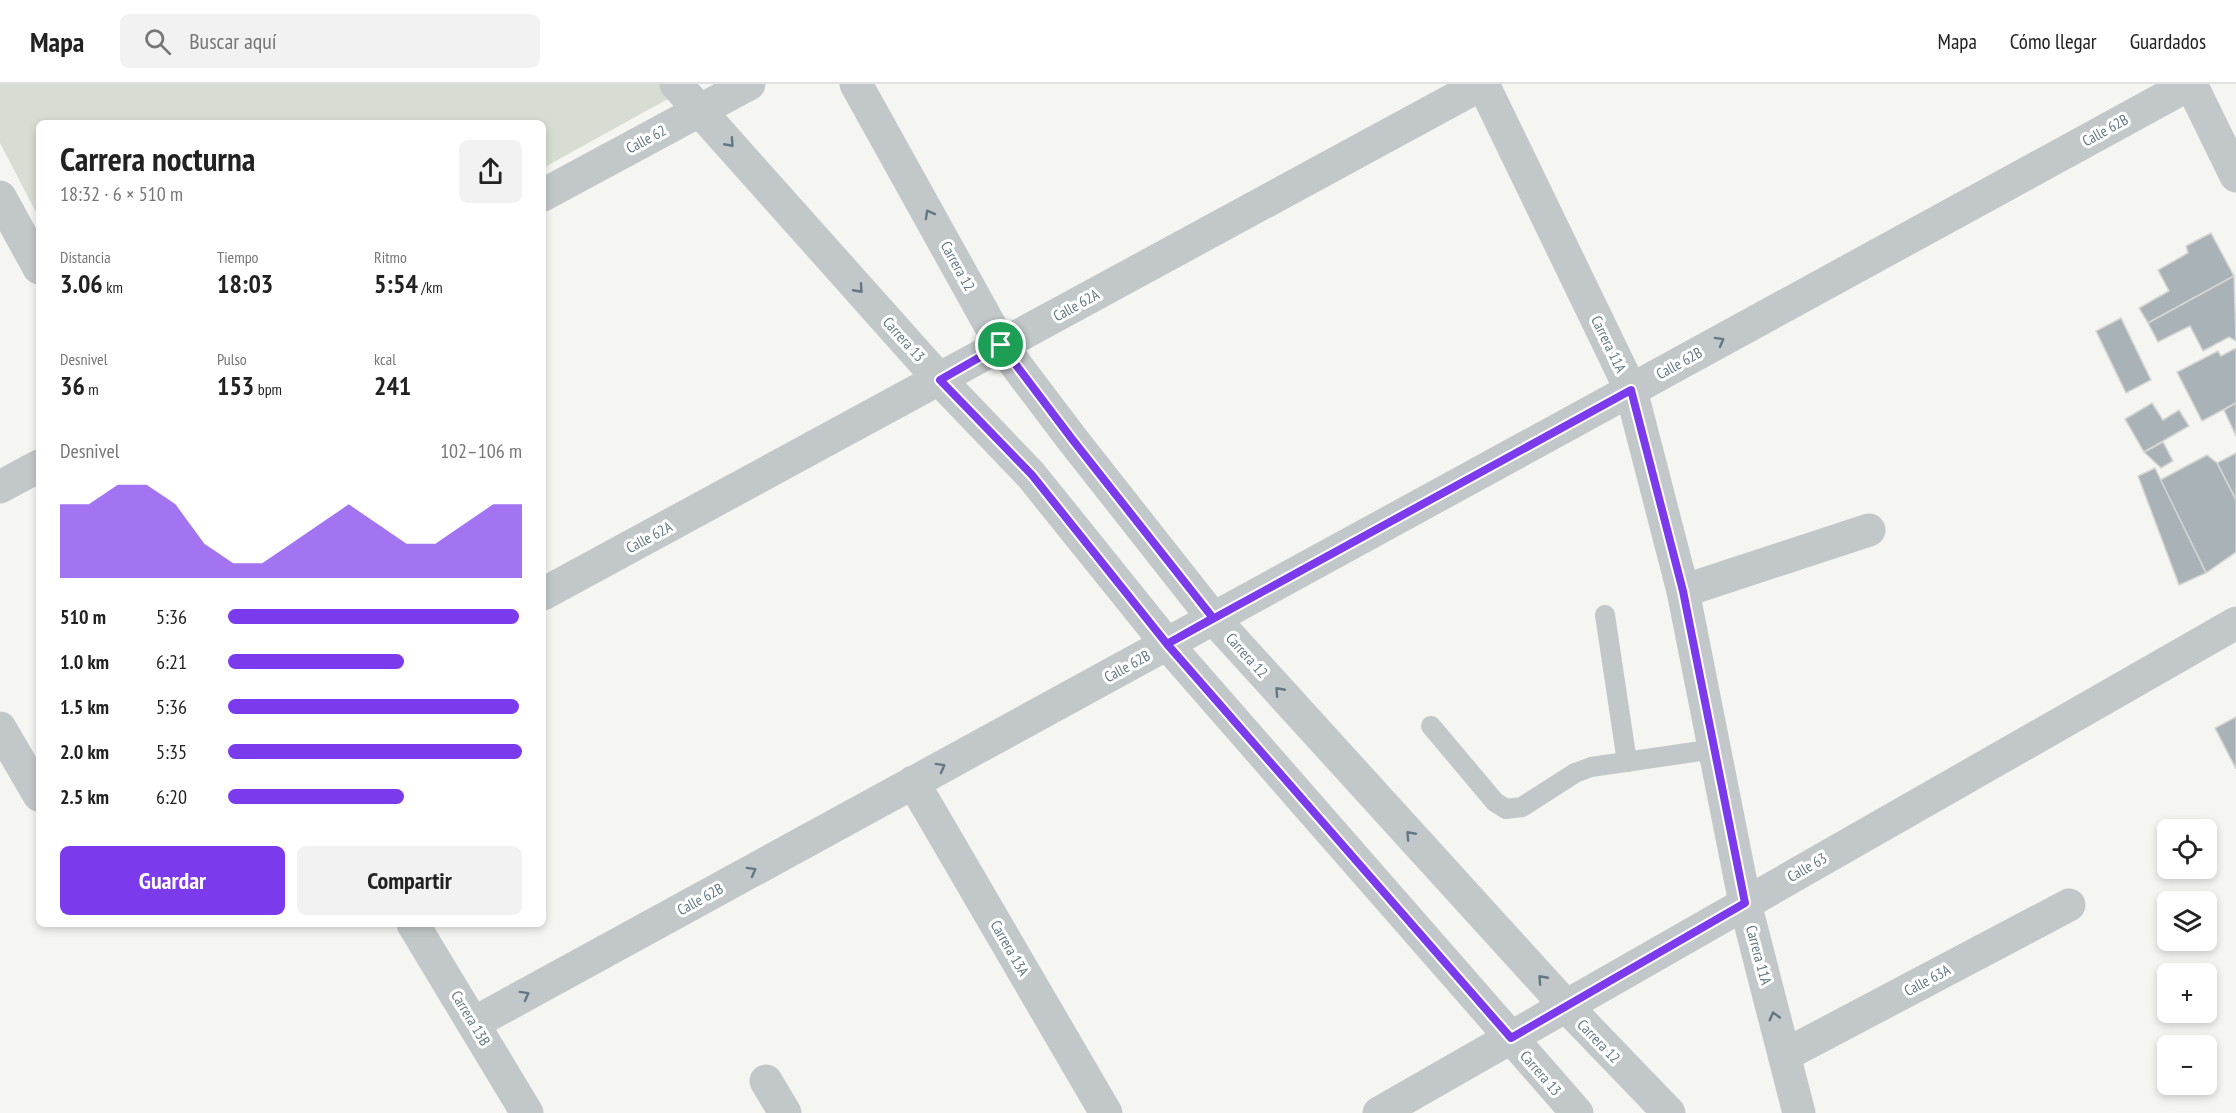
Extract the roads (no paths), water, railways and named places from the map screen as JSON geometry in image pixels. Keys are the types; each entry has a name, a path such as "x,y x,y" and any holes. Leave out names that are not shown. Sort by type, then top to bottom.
{"street":[{"name":"Carrera 13","path":"676,84 940,380 1032,475 1167,644 1577,1113"},
{"name":"Calle 62","path":"546,193 749,84"},
{"name":"Carrera 12","path":"856,84 1001,345 1213,618 1567,1007 1669,1113"},
{"name":"Calle 62A","path":"546,592 1483,84"},
{"name":"Carrera 11A","path":"1483,84 1631,390 1683,591 1745,903 1799,1113"},
{"name":"Calle 62B","path":"474,1023 2190,84"},
{"path":"2190,84 2236,176"},
{"path":"0,197 36,263"},
{"path":"0,487 36,468"},
{"path":"1683,591 1869,530"},
{"name":"Calle 63","path":"1379,1113 2236,622"},
{"path":"0,728 36,790"},
{"name":"Carrera 13A","path":"913,782 1106,1113"},
{"name":"Calle 63A","path":"1785,1055 2069,905"},
{"name":"Carrera 13B","path":"415,927 527,1113"},
{"path":"766,1081 785,1113"}],"lane":[{"path":"1605,615 1627,762"},
{"path":"1431,726 1495,802 1506,809 1522,807 1575,773 1591,766 1715,750"}]}
